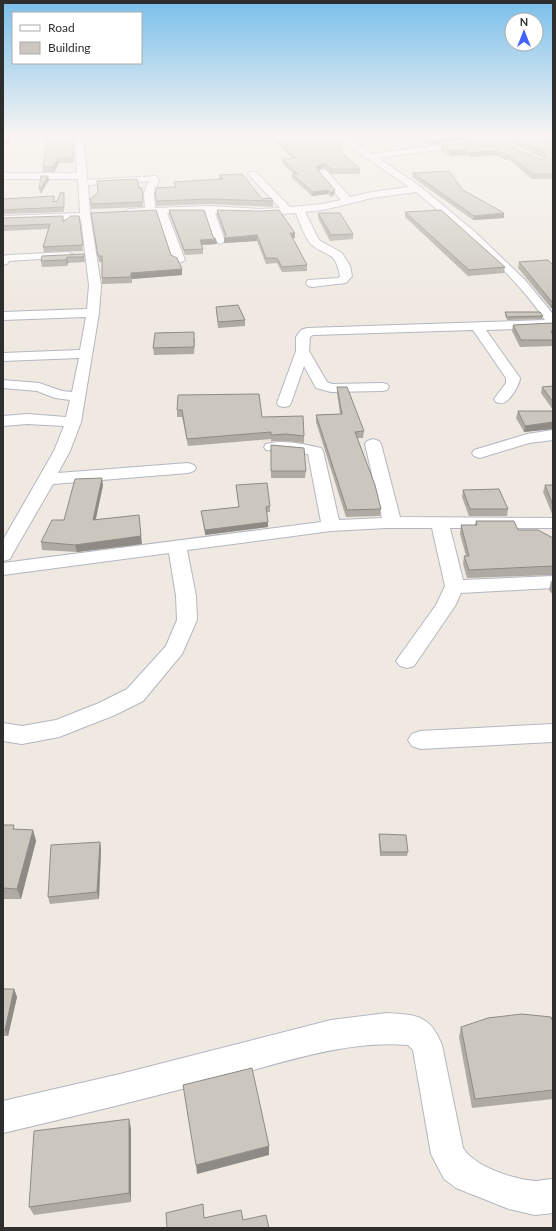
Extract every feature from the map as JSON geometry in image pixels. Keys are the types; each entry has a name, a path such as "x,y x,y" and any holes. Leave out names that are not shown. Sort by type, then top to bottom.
{"street":[{"path":"3,555 62,451 73,422 93,313 95,285 90,254 84,191"},
{"path":"150,191 150,211"},
{"path":"272,191 294,211 315,242 338,255 344,266 346,276 342,281 312,283"},
{"path":"340,191 347,200"},
{"path":"121,212 209,209 259,212 294,211 323,207 372,195 399,191"},
{"path":"284,403 302,350 303,337 306,333 312,331 476,327 553,323 544,308 510,271 471,234 421,191"},
{"path":"209,209 220,241"},
{"path":"161,210 179,260"},
{"path":"3,219 87,214"},
{"path":"3,260 90,254"},
{"path":"3,316 93,313"},
{"path":"476,327 513,378 513,383 501,399"},
{"path":"302,350 321,385 331,388 382,387"},
{"path":"3,357 86,354"},
{"path":"3,384 39,387 60,395 78,397"},
{"path":"3,421 26,420 73,422"},
{"path":"480,453 527,439 553,435"},
{"path":"373,444 392,522"},
{"path":"272,447 304,448 315,451 331,526"},
{"path":"47,479 188,468"},
{"path":"3,569 369,522 498,525 553,523"},
{"path":"440,523 455,587"},
{"path":"3,732 22,734 59,728 107,709 135,695 175,649 187,620 186,596 177,547"},
{"path":"407,661 445,606 451,592 455,587 553,582"},
{"path":"420,740 553,733"},
{"path":"3,1117 120,1090 331,1034 387,1028 414,1030 421,1036 427,1045 448,1154 456,1167 468,1176 509,1192 534,1198 553,1196"}],"building":[{"path":"98,191 142,191 143,202 91,204 90,199 98,193"},
{"path":"155,191 256,191 262,199 271,198 273,201 209,199 156,201"},
{"path":"439,191 466,191 504,213 474,216"},
{"path":"61,192 64,193 64,207 3,210 3,199 54,196 53,202 57,201"},
{"path":"156,210 171,255 177,258 182,269 131,273 131,277 102,278 102,256 98,256 91,213"},
{"path":"169,210 204,210 213,237 216,239 200,240 203,249 184,250"},
{"path":"217,210 279,210 295,233 290,233 307,265 282,267 277,258 266,258 257,235 224,238 226,235"},
{"path":"441,210 505,267 469,270 405,212"},
{"path":"318,213 340,213 353,234 331,235"},
{"path":"63,216 63,222 71,216 79,216 83,245 43,247 50,224 3,226 3,218"},
{"path":"84,254 84,257 67,257 66,260 41,261 42,256"},
{"path":"548,260 552,264 553,263 553,302 519,262"},
{"path":"238,305 245,320 218,322 216,307"},
{"path":"505,312 540,312 543,316 507,317"},
{"path":"553,323 553,331 551,331 553,340 521,340 513,325"},
{"path":"194,332 194,347 153,348 155,333"},
{"path":"553,386 553,402 542,387"},
{"path":"337,387 347,387 364,431 355,432 375,485 381,509 347,510 316,415 342,414"},
{"path":"259,394 262,417 303,416 304,436 286,434 271,435 271,432 187,439 182,410 177,410 178,395"},
{"path":"518,411 553,411 553,422 525,426"},
{"path":"271,445 304,448 306,471 271,471"},
{"path":"102,478 93,520 139,515 141,536 75,545 41,542 52,520 64,520 75,479"},
{"path":"267,483 270,506 266,507 268,522 205,530 201,511 239,507 236,485"},
{"path":"545,485 553,485 553,505"},
{"path":"499,489 508,509 470,509 463,490"},
{"path":"476,521 514,521 518,530 538,530 553,538 553,566 469,570 464,556 469,556 461,525 477,525"},
{"path":"3,825 14,825 13,829 33,830 17,889 3,888"},
{"path":"379,834 406,835 408,852 381,852"},
{"path":"100,842 97,892 48,897 51,845"},
{"path":"3,989 14,989 5,1030 3,1030"},
{"path":"522,1014 551,1017 553,1022 553,1090 475,1099 461,1027 488,1018"},
{"path":"252,1068 269,1146 196,1165 183,1085"},
{"path":"129,1119 129,1193 29,1207 34,1131"},
{"path":"203,1204 204,1218 241,1210 243,1220 266,1215 269,1228 167,1228 166,1213"}]}
